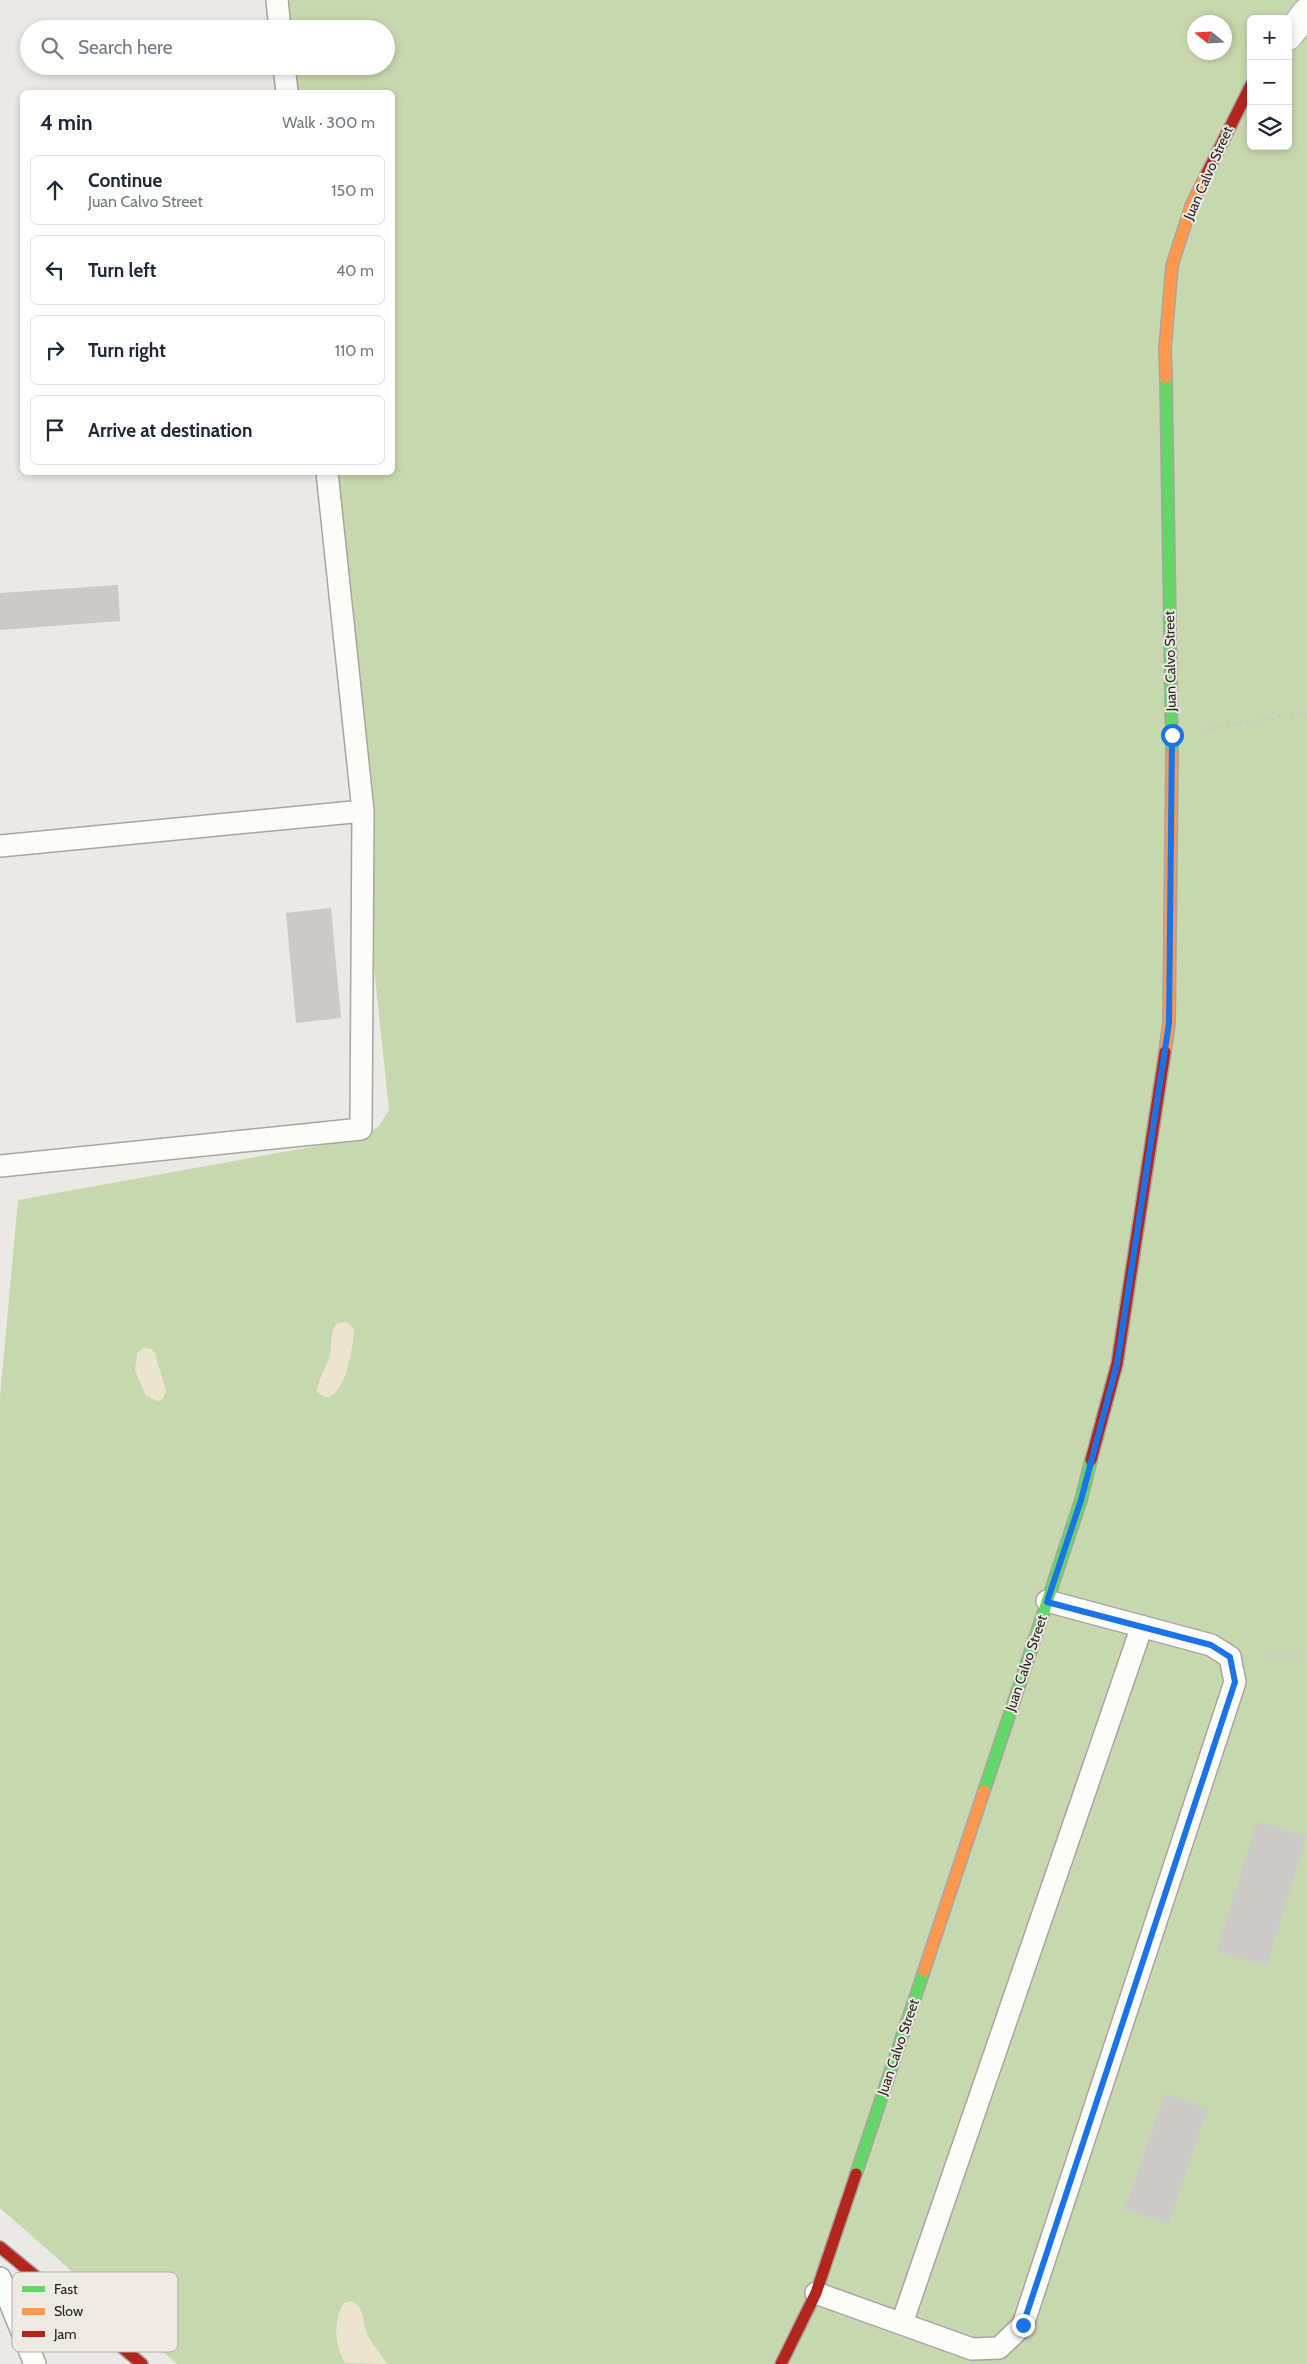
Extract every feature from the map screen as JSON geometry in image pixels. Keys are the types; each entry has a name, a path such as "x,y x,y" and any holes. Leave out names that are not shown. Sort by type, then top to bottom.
{"street":[{"path":"1292,31 1307,12"},
{"name":"Juan Calvo Street","path":"781,2364 816,2293 1081,1500 1117,1364 1169,1023 1172,735 1165,349 1172,266 1191,206 1247,93"},
{"path":"0,2247 30,2272"},
{"path":"127,2352 142,2364"}],"lane":[{"path":"277,0 279,20"},
{"path":"285,75 287,90"},
{"path":"0,1166 361,1130 362,811 327,475"},
{"path":"0,846 362,811"},
{"path":"816,2293 972,2349 999,2348 1023,2325 1235,1682 1230,1657 1211,1645 1047,1602"},
{"path":"902,2323 1142,1626"},
{"path":"0,2278 12,2307"},
{"path":"30,2352 35,2364"}],"path":[{"path":"1172,735 1307,712"},
{"path":"1230,1657 1307,1656"}],"green space":[{"path":"281,0 1307,0 1307,2364 177,2364 163,2352 178,2352 178,2272 73,2272 0,2208 0,1397 18,1200 361,1138 379,1126 389,1110 322,475 395,475 395,90 289,90 288,75 395,75 395,20 283,20"}],"sand":[{"path":"347,1322 354,1329 347,1370 338,1390 332,1396 325,1397 317,1392 330,1354 333,1330 337,1323"},
{"path":"144,1348 151,1349 155,1353 166,1391 163,1399 158,1401 146,1396 135,1370 137,1353"},
{"path":"350,2301 359,2307 369,2338 387,2364 345,2363 337,2341 336,2326 344,2303"}],"building":[{"path":"118,585 120,621 0,630 0,593"},
{"path":"331,908 341,1018 296,1023 286,913"},
{"path":"1257,1821 1306,1836 1267,1966 1217,1951"},
{"path":"1165,2093 1208,2108 1169,2224 1125,2209"}],"traffic: fast":[{"path":"1166,378 1172,754"},
{"path":"984,1791 1081,1500 1091,1460"},
{"path":"856,2174 924,1971"}],"traffic: slow":[{"path":"1166,378 1165,349 1172,266 1191,206 1206,175"},
{"path":"1165,1052 1169,1023 1172,754"},
{"path":"924,1971 984,1791"}],"traffic: jam":[{"path":"1206,175 1247,93"},
{"path":"1091,1460 1117,1364 1165,1052"},
{"path":"781,2364 816,2293 856,2174"},
{"path":"0,2247 30,2272"},
{"path":"127,2352 142,2364"}],"route":[{"path":"1023,2325 1235,1682 1230,1657 1211,1645 1047,1602 1081,1500 1117,1364 1169,1023 1172,735"}]}
